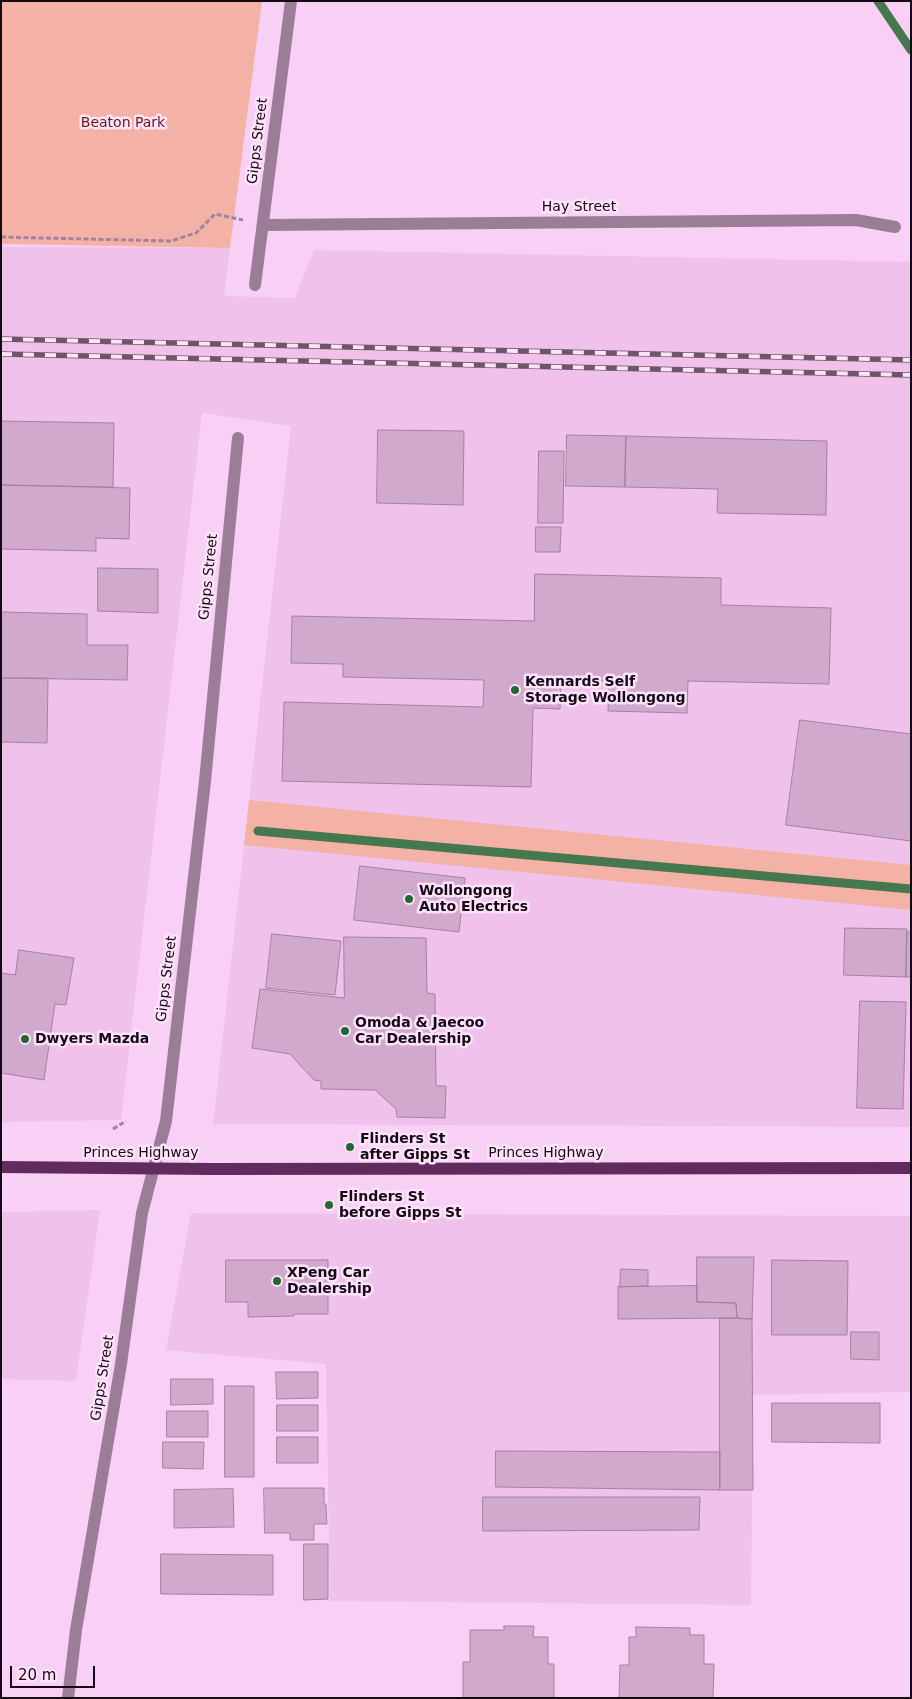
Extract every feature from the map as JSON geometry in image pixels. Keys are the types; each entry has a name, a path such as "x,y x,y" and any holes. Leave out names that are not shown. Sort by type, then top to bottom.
{"main road":[{"name":"Princes Highway","path":"1,1167 911,1168"}],"street":[{"name":"Gipps Street","path":"255,285 291,1"},
{"name":"Hay Street","path":"263,225 856,220 895,227"},
{"name":"Gipps Street","path":"68,1698 76,1630 121,1364 142,1213 166,1121 205,781 238,438"}],"path":[{"path":"1,238 171,241 196,233 215,214 263,225"},
{"path":"112,1129 126,1122"}],"shaded area":[{"path":"1,247 230,248 224,296 295,298 314,250 911,262 911,1127 213,1124 291,426 202,413 121,1120 1,1122"},
{"path":"100,1210 76,1381 1,1379 1,1212"},
{"path":"191,1213 911,1216 911,1392 753,1395 751,1605 330,1601 326,1364 166,1350"}],"green space":[{"name":"Beaton Park","path":"1,1 262,1 230,248 1,244"},
{"path":"249,800 911,865 911,910 244,845"}],"building":[{"path":"1,421 114,423 113,487 1,485"},
{"path":"378,430 464,431 463,505 377,503"},
{"path":"567,435 626,436 625,487 566,486"},
{"path":"626,436 827,441 826,515 717,513 718,489 625,487"},
{"path":"539,451 564,451 563,523 538,523"},
{"path":"1,485 130,488 129,539 96,538 96,551 1,549"},
{"path":"536,527 561,527 560,552 536,552"},
{"path":"98,568 158,569 158,613 98,611"},
{"path":"535,574 721,578 721,605 831,608 829,684 688,681 687,713 608,711 609,681 561,680 560,709 533,708 531,787 282,781 284,702 483,707 484,680 343,677 343,664 291,663 292,616 534,621"},
{"path":"1,612 87,614 87,645 128,645 127,680 1,678"},
{"path":"1,678 48,678 47,743 1,742"},
{"path":"800,720 911,734 911,841 786,825"},
{"name":"Wollongong Auto Electrics","path":"360,866 465,878 459,932 354,920"},
{"path":"845,928 907,929 906,977 844,975"},
{"path":"907,932 911,932 911,977 906,977"},
{"path":"272,934 341,941 335,995 266,988"},
{"name":"Omoda & Jaecoo Car Dealership","path":"344,937 426,938 427,993 435,994 436,1086 446,1086 445,1118 397,1117 396,1109 375,1090 321,1089 321,1081 314,1080 290,1054 252,1048 260,989 344,998"},
{"name":"Dwyers Mazda","path":"19,950 74,958 66,1005 55,1004 44,1080 1,1073 1,973 15,975"},
{"path":"860,1001 906,1002 903,1109 857,1108"},
{"path":"697,1257 754,1257 752,1319 737,1318 736,1303 697,1302"},
{"name":"XPeng Car Dealership","path":"226,1260 328,1260 328,1314 248,1317 248,1302 226,1302"},
{"path":"772,1260 848,1261 847,1335 772,1335"},
{"path":"621,1269 648,1270 648,1286 620,1287"},
{"path":"697,1286 697,1302 736,1303 737,1318 618,1319 618,1287"},
{"path":"720,1318 752,1319 753,1490 720,1490"},
{"path":"851,1332 879,1332 879,1360 851,1359"},
{"path":"276,1372 318,1372 318,1398 277,1399"},
{"path":"171,1379 213,1379 213,1404 171,1405"},
{"path":"225,1386 254,1386 254,1477 225,1477"},
{"path":"772,1403 880,1403 880,1443 772,1442"},
{"path":"277,1405 318,1405 318,1431 277,1431"},
{"path":"167,1411 208,1411 208,1437 167,1437"},
{"path":"277,1437 318,1437 318,1463 277,1463"},
{"path":"163,1442 204,1442 203,1469 163,1468"},
{"path":"496,1451 720,1452 720,1490 496,1487"},
{"path":"264,1488 324,1488 327,1524 314,1524 314,1540 290,1540 290,1533 265,1533"},
{"path":"233,1489 234,1527 174,1528 174,1490"},
{"path":"483,1497 700,1497 699,1530 483,1531"},
{"path":"304,1544 328,1544 328,1599 304,1600"},
{"path":"161,1554 273,1555 273,1595 161,1594"},
{"path":"504,1626 534,1626 533,1637 548,1637 548,1664 554,1664 554,1698 463,1698 463,1662 470,1662 470,1630 504,1630"},
{"path":"636,1627 690,1628 690,1635 704,1635 704,1664 714,1664 713,1698 619,1698 620,1665 629,1665 629,1637 636,1637"}],"waterway":[{"path":"878,1 911,50"},
{"path":"258,831 911,889"}],"railway":[{"path":"1,339 911,360"},
{"path":"1,354 911,375"}],"place":[{"name":"Kennards Self Storage Wollongong","path":"515,690"},
{"name":"Wollongong Auto Electrics","path":"409,899"},
{"name":"Omoda & Jaecoo Car Dealership","path":"345,1031"},
{"name":"Dwyers Mazda","path":"25,1039"},
{"name":"Flinders St after Gipps St","path":"350,1147"},
{"name":"Flinders St before Gipps St","path":"329,1205"},
{"name":"XPeng Car Dealership","path":"277,1281"}]}
